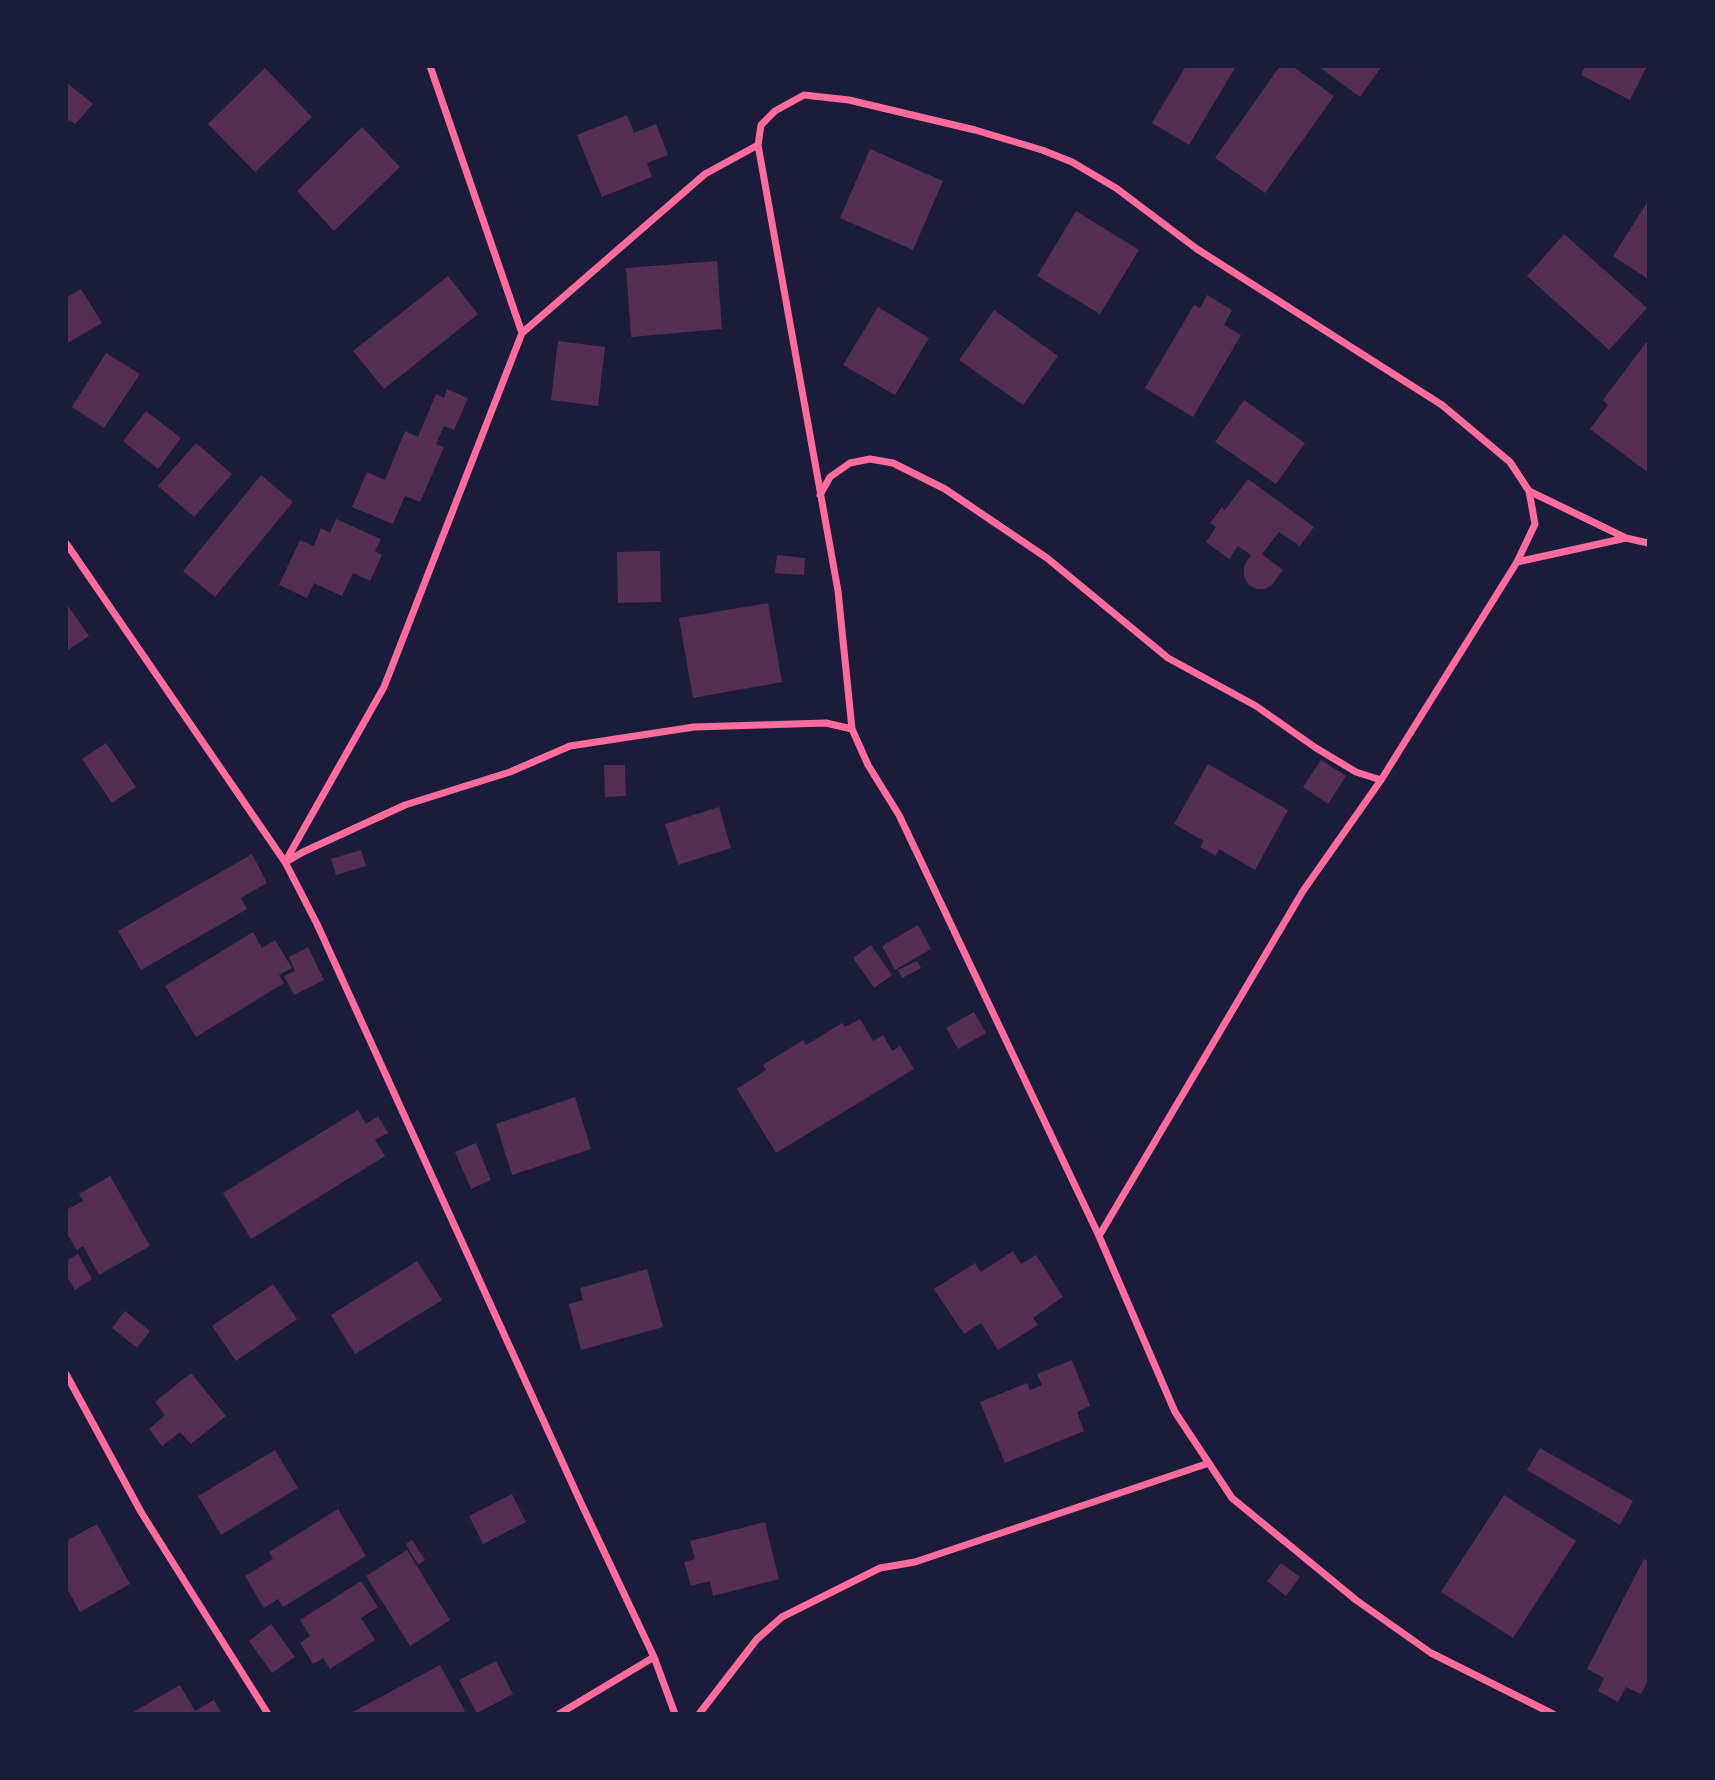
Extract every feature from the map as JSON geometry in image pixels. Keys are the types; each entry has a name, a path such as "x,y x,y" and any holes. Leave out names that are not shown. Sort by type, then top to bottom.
{"street":[{"path":"430,66 522,333"},
{"path":"1099,1236 1303,891 1381,780 1517,562 1535,524 1529,491 1510,462 1442,405 1197,249 1116,188 1072,162 975,130 849,100 804,95 775,111 761,125 758,145 838,591 852,729 868,765 899,815 1099,1236 1175,1412 1232,1498 1356,1600 1431,1653 1553,1713"},
{"path":"285,862 384,687 522,333 705,174 758,145"},
{"path":"820,495 830,477 850,463 870,459 893,463 945,489 1047,558 1168,658 1256,706 1356,772 1381,780"},
{"path":"1529,491 1626,538 1648,542"},
{"path":"1517,562 1626,538"},
{"path":"66,543 285,862 317,924 654,1657 674,1713"},
{"path":"285,862 405,805 510,772 570,746 694,727 826,723 852,729"},
{"path":"66,1374 141,1512 268,1713"},
{"path":"699,1713 757,1639 782,1617 880,1569 915,1562 1209,1463"},
{"path":"559,1713 654,1657"}],"building":[{"path":"1186,66 1236,66 1189,145 1152,123"},
{"path":"1280,66 1292,66 1334,96 1265,193 1215,158"},
{"path":"1318,66 1382,66 1360,97"},
{"path":"1585,66 1647,66 1630,100 1581,75"},
{"path":"265,68 312,117 255,172 208,124"},
{"path":"66,82 93,104 75,124 70,120 66,125"},
{"path":"627,115 634,133 656,124 668,155 647,163 652,177 602,197 577,135"},
{"path":"362,127 400,167 334,231 297,191"},
{"path":"870,149 943,181 913,250 840,218"},
{"path":"1648,201 1648,279 1613,256"},
{"path":"1076,211 1139,250 1100,314 1037,276"},
{"path":"1564,234 1647,308 1609,350 1527,276"},
{"path":"717,261 722,329 631,337 626,268"},
{"path":"448,276 478,314 384,389 353,351"},
{"path":"81,289 102,323 66,344 66,298"},
{"path":"1207,295 1232,310 1224,325 1241,335 1193,417 1145,388 1194,305 1200,308"},
{"path":"878,307 929,338 895,395 843,365"},
{"path":"994,310 1058,356 1023,405 959,360"},
{"path":"1648,340 1646,471 1590,429 1608,405 1603,400"},
{"path":"558,341 605,347 598,406 551,400"},
{"path":"106,353 140,374 104,428 72,407"},
{"path":"447,389 468,398 454,430 444,426 436,444 444,447 420,502 405,496 393,524 352,507 367,472 385,480 405,431 418,437 436,394 444,398"},
{"path":"1244,400 1305,443 1276,484 1215,442"},
{"path":"146,411 181,438 158,469 123,441"},
{"path":"196,443 232,474 194,517 158,486"},
{"path":"261,475 293,502 215,597 183,571"},
{"path":"1248,479 1314,527 1300,546 1279,532 1262,554 1283,570 1272,585 1265,589 1249,585 1244,577 1244,566 1251,555 1238,546 1229,559 1206,542 1216,527 1210,523 1222,507 1225,510"},
{"path":"336,519 381,539 375,551 382,555 370,581 353,573 342,596 314,583 307,598 279,585 300,540 314,546 321,528 330,533"},
{"path":"660,551 661,602 618,603 617,552"},
{"path":"777,555 805,558 804,575 775,573"},
{"path":"66,603 89,636 66,651"},
{"path":"768,603 782,682 693,698 679,618"},
{"path":"106,743 136,787 112,803 82,759"},
{"path":"1321,760 1346,776 1328,804 1303,787"},
{"path":"1208,764 1288,810 1255,870 1219,849 1216,856 1200,847 1204,841 1174,824"},
{"path":"604,765 625,765 626,796 605,797"},
{"path":"719,807 731,848 678,865 665,824"},
{"path":"361,850 366,866 336,875 331,859"},
{"path":"252,854 267,883 241,898 247,909 141,970 118,931"},
{"path":"918,925 931,949 895,970 882,946"},
{"path":"253,932 262,948 275,940 292,968 279,975 284,983 196,1037 165,986"},
{"path":"871,945 892,975 874,988 853,958"},
{"path":"308,947 324,980 294,995 284,976 295,971 289,957"},
{"path":"917,961 921,968 902,978 898,970"},
{"path":"974,1012 986,1033 958,1049 946,1028"},
{"path":"860,1019 873,1041 883,1035 892,1051 900,1046 914,1069 776,1153 737,1089 766,1070 763,1065 803,1040 806,1045 842,1023 845,1027"},
{"path":"575,1097 591,1149 512,1175 496,1124"},
{"path":"358,1110 366,1124 378,1116 388,1133 375,1140 385,1156 251,1239 223,1193"},
{"path":"476,1143 491,1180 471,1189 455,1152"},
{"path":"110,1176 150,1246 99,1275 83,1246 77,1250 66,1232 66,1210 83,1201 79,1194"},
{"path":"1013,1251 1021,1264 1036,1255 1063,1297 1033,1318 1038,1325 998,1350 981,1323 964,1334 934,1289 975,1263 981,1272"},
{"path":"78,1254 92,1279 75,1290 66,1275 66,1261"},
{"path":"417,1261 442,1300 355,1354 331,1315"},
{"path":"647,1269 663,1327 581,1350 569,1304 583,1300 580,1288"},
{"path":"273,1284 297,1319 236,1361 212,1326"},
{"path":"125,1311 150,1331 137,1348 112,1328"},
{"path":"1072,1360 1090,1406 1077,1412 1084,1431 1005,1463 980,1402 1027,1383 1030,1390 1042,1385 1037,1374"},
{"path":"191,1373 226,1416 191,1444 180,1432 162,1446 149,1429 165,1415 155,1402"},
{"path":"1540,1448 1633,1501 1620,1525 1527,1470"},
{"path":"275,1450 298,1488 221,1535 198,1496"},
{"path":"512,1494 526,1522 483,1544 469,1516"},
{"path":"1504,1495 1576,1541 1513,1638 1441,1592"},
{"path":"338,1509 366,1556 283,1607 278,1599 264,1608 245,1576 273,1559 269,1552"},
{"path":"765,1522 779,1579 713,1596 710,1581 691,1586 684,1562 695,1559 690,1541"},
{"path":"97,1524 130,1584 80,1612 66,1587 66,1541"},
{"path":"412,1540 425,1560 418,1565 406,1544"},
{"path":"407,1550 450,1620 410,1646 366,1576"},
{"path":"1644,1559 1648,1561 1648,1680 1641,1694 1626,1687 1618,1702 1598,1691 1604,1678 1587,1669"},
{"path":"1281,1563 1300,1577 1286,1596 1267,1581"},
{"path":"361,1581 378,1607 361,1618 375,1640 330,1669 323,1658 313,1664 300,1643 310,1636 300,1620"},
{"path":"271,1624 295,1657 272,1673 249,1641"},
{"path":"496,1661 513,1694 477,1713 459,1680"},
{"path":"440,1665 465,1711 461,1714 349,1714"},
{"path":"180,1685 195,1711 214,1700 222,1714 130,1714"}]}
